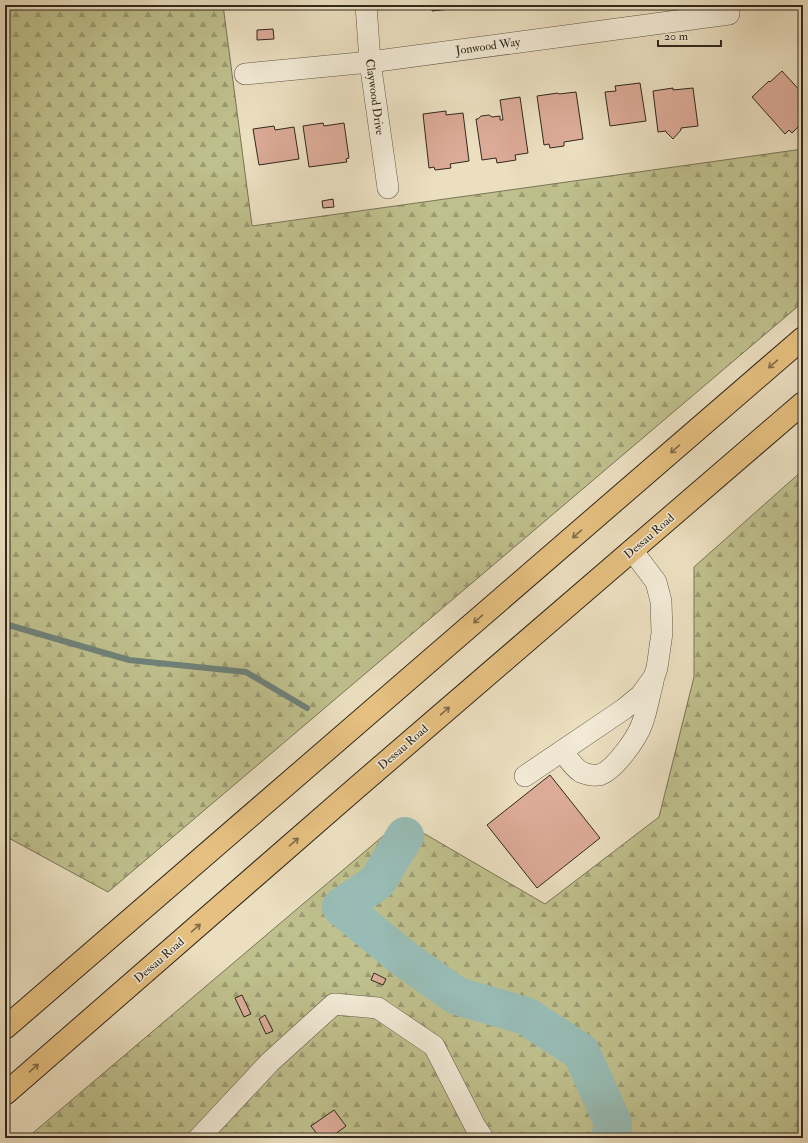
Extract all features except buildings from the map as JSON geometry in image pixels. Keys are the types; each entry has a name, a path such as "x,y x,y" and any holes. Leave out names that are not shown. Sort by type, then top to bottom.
{"main road":[{"path":"5,1028 803,338"},
{"name":"Dessau Road","path":"5,1094 355,789 803,403"}],"street":[{"name":"Claywood Drive","path":"366,5 370,62 388,188"},
{"name":"Jonwood Way","path":"245,74 370,62 729,9"},
{"path":"562,751 580,771 587,774 600,774 606,771 624,753 640,730 643,723 654,677 658,668 662,633 661,601 656,582 632,550"},
{"path":"525,776 624,709 641,695 654,677"},
{"path":"199,1138 270,1062 334,1004 378,1008 434,1046 475,1126 483,1138"}],"green space":[{"path":"5,5 223,5 252,226 803,149 803,302 108,892 5,836"},
{"path":"803,470 803,1138 27,1138 389,831 425,834 545,904 659,817 694,677 694,567"}],"waterway":[{"path":"5,624 129,660 246,672 307,708"},
{"path":"405,836 377,882 341,907 402,957 457,996 526,1016 581,1052 613,1123 610,1138"}]}
